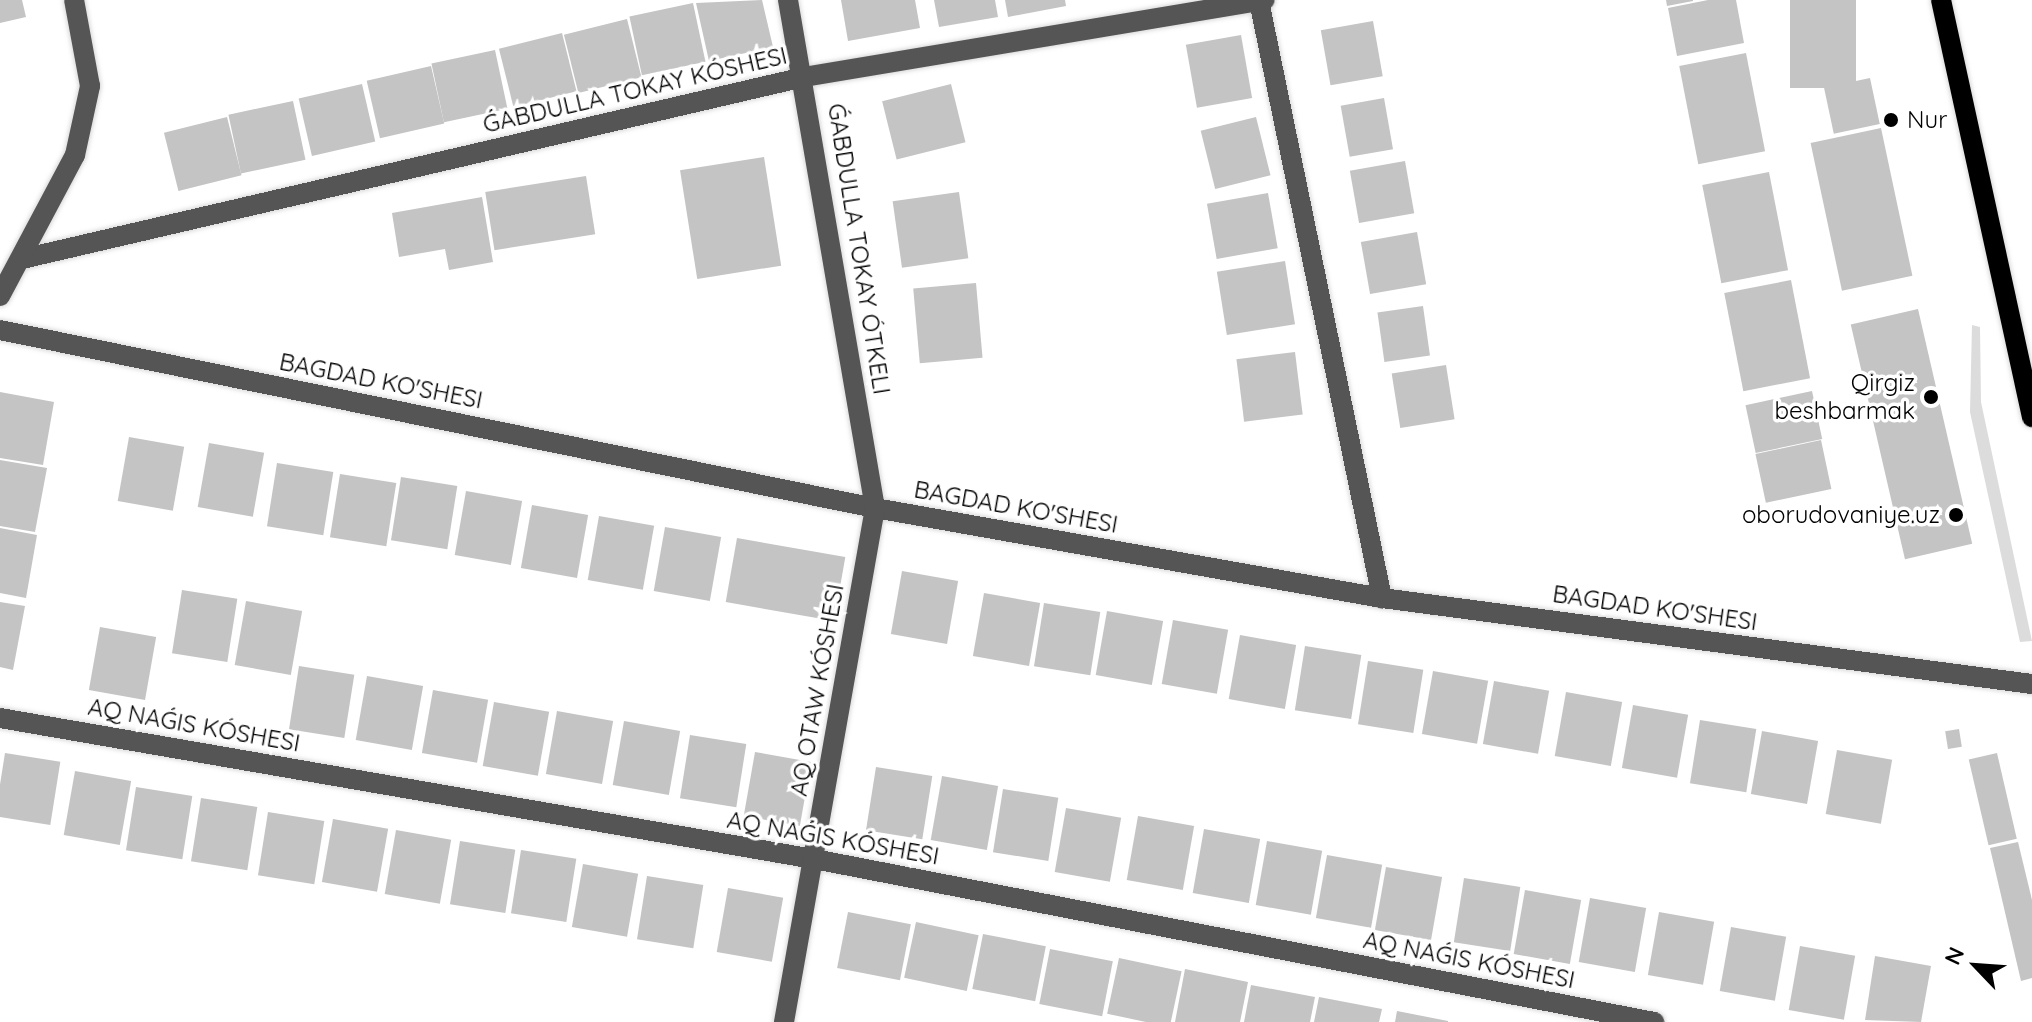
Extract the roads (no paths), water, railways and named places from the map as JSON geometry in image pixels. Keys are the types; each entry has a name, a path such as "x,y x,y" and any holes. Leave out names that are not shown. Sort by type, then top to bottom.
{"main road":[{"path":"1941,0 2032,417"}],"street":[{"path":"0,296 75,155 90,86 74,0"},
{"name":"ǴABDULLA TOKAY ÓTKELI","path":"788,0 804,77 875,508"},
{"path":"1262,1 1382,598"},
{"name":"ǴABDULLA TOKAY KÓSHESI","path":"22,259 804,77 1262,1"},
{"name":"BAGDAD KO'SHESI","path":"0,330 875,508 1382,598 2032,684"},
{"name":"AQ OTAW KÓSHESI","path":"784,1022 875,508"},
{"path":"0,718 814,859 1654,1022"}],"place":[{"name":"Nur","path":"1891,120"},
{"name":"Qirgiz beshbarmak","path":"1931,397"},
{"name":"oborudovaniye.uz","path":"1956,515"}]}
